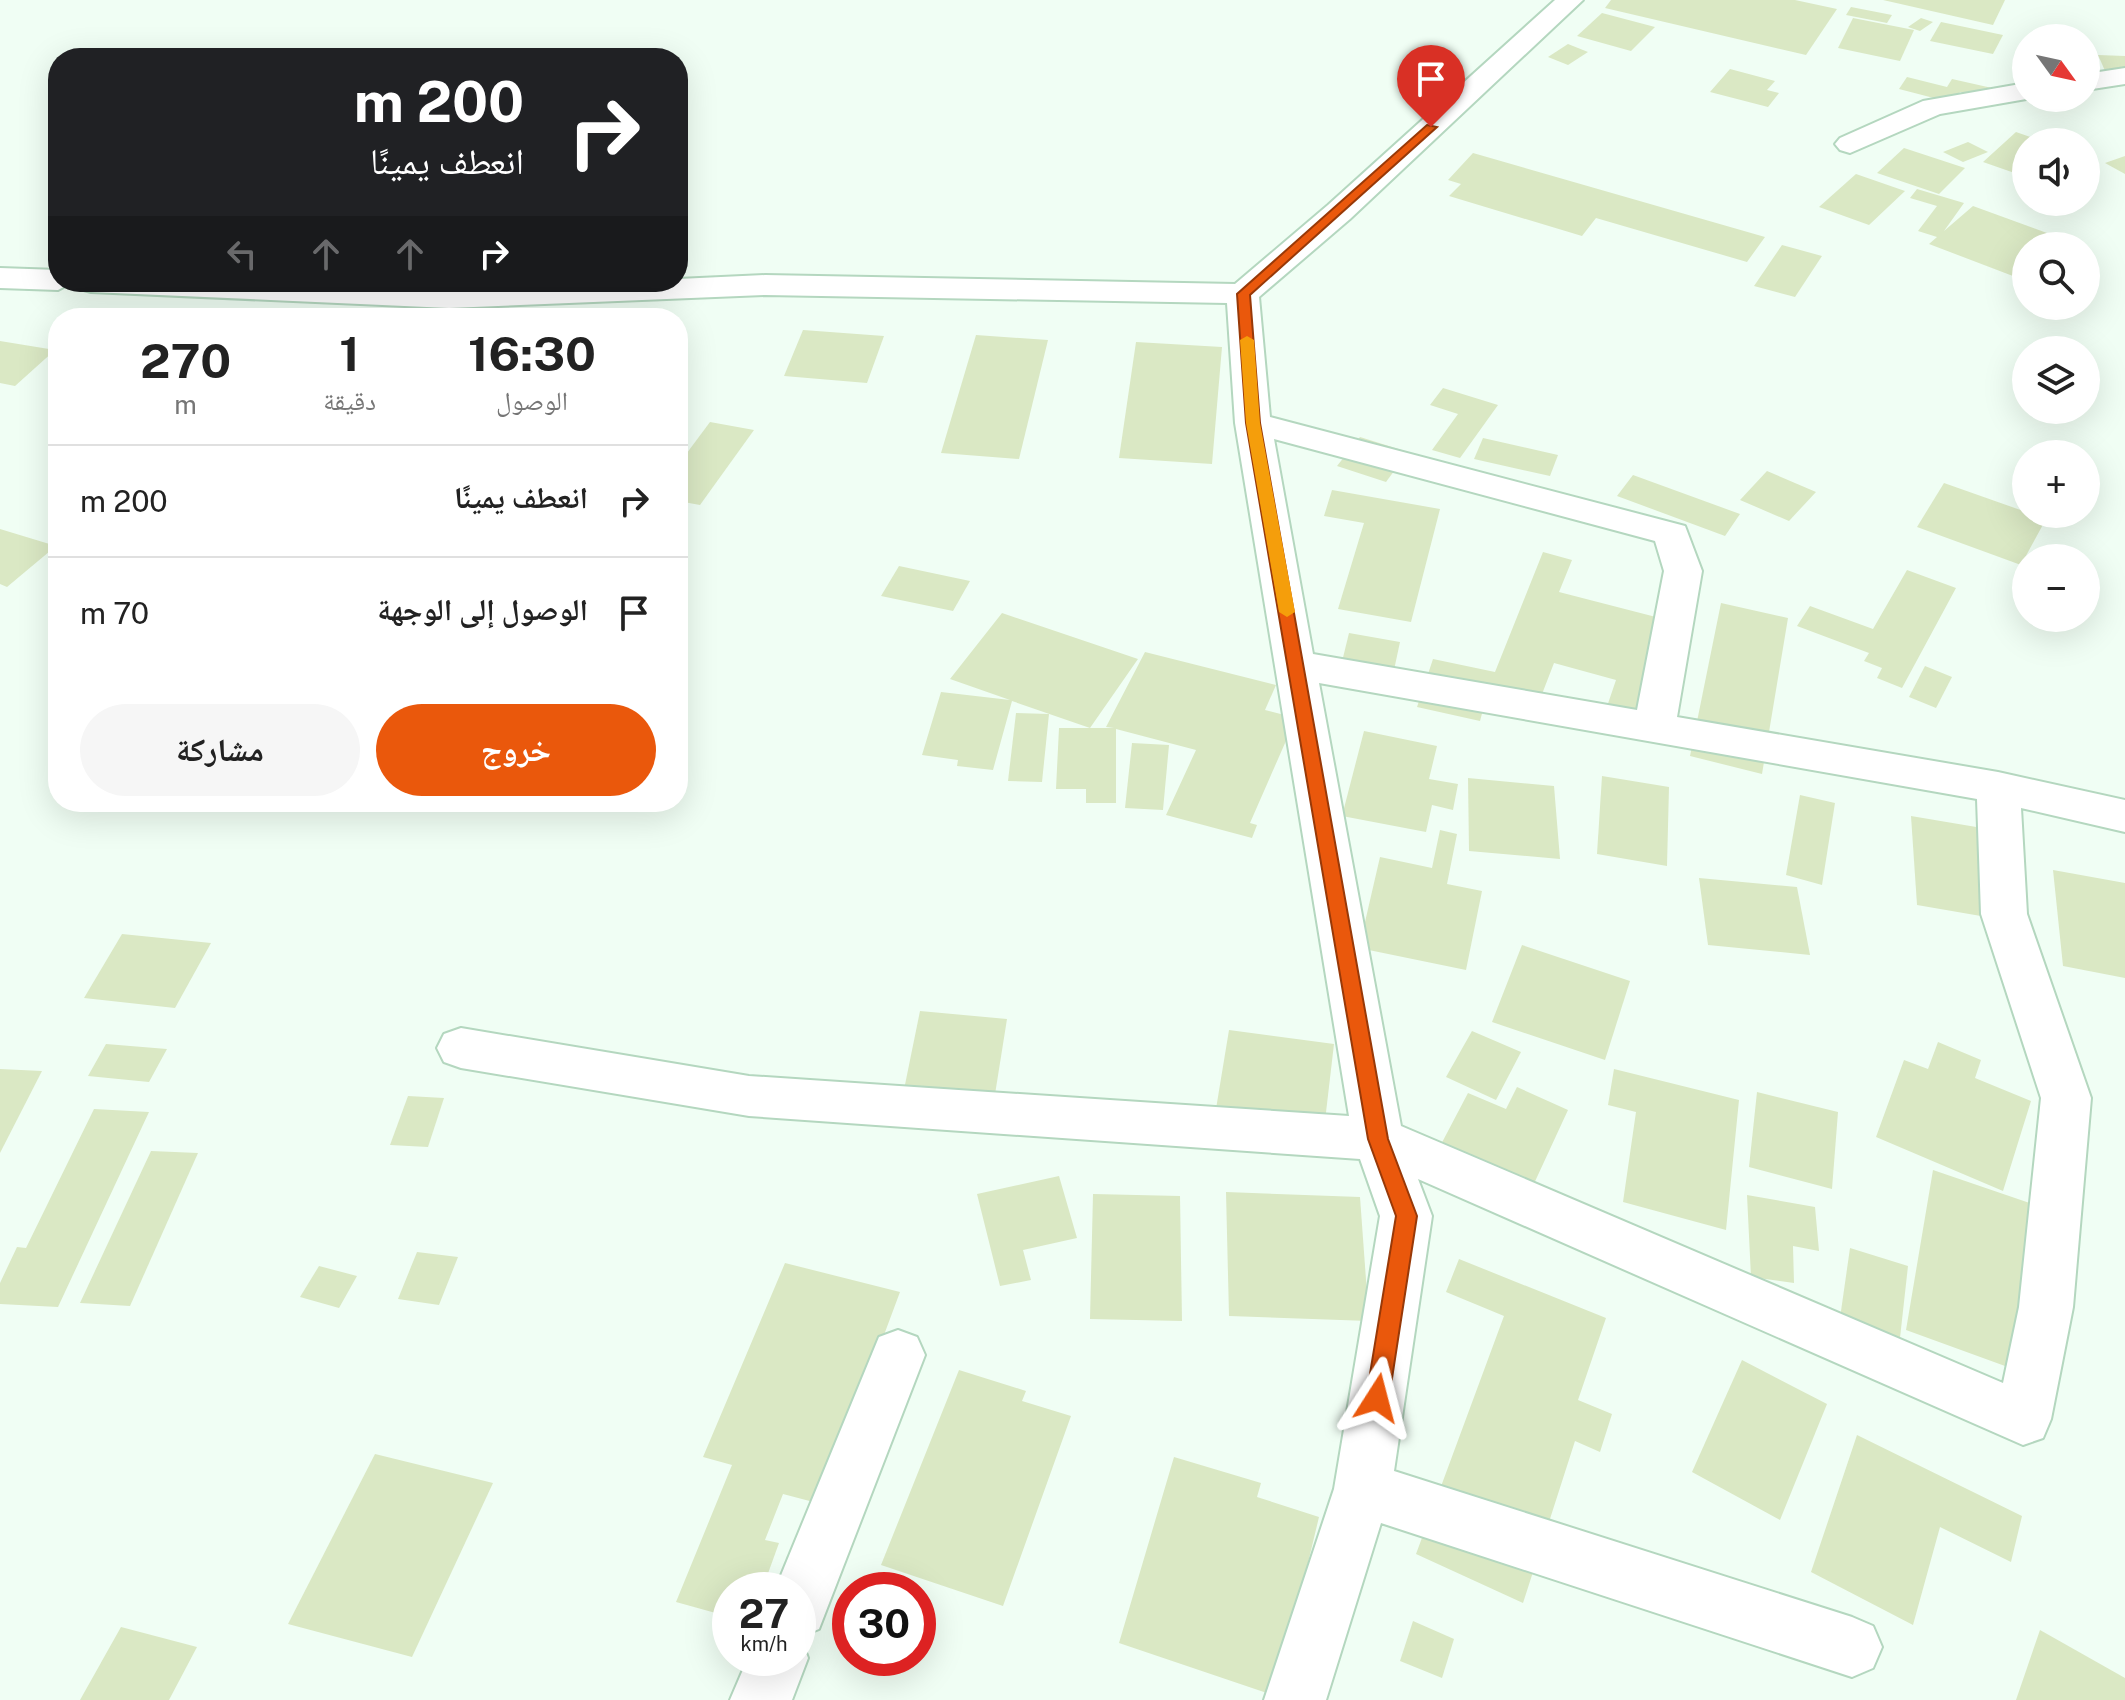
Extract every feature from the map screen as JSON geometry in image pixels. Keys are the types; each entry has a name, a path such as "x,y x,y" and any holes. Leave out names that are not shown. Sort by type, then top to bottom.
{"street":[{"path":"688,288 765,285 1243,294 1339,212 1570,0"},
{"path":"2100,80 2125,76"},
{"path":"1850,144 1933,107 2012,93"},
{"path":"0,278 48,280"},
{"path":"315,292 449,298 605,292"},
{"path":"569,308 582,293"},
{"path":"1243,294 1253,423 1378,1139 1406,1216 1363,1489 1295,1700"},
{"path":"1253,423 1672,534 1683,571 1654,728"},
{"path":"1296,665 1998,787 2125,816"},
{"path":"461,1048 749,1096 1378,1139 2023,1419 2046,1307 2066,1098 2004,914 1998,787"},
{"path":"812,1572 898,1355"},
{"path":"1363,1489 1852,1647"},
{"path":"761,1700 771,1676"}],"building":[{"path":"1611,0 1795,0 1837,9 1806,55 1605,8"},
{"path":"1883,0 2005,0 1993,25"},
{"path":"1851,7 1892,15 1887,23 1846,15"},
{"path":"1602,13 1655,27 1631,51 1577,36"},
{"path":"1853,18 1914,30 1900,61 1838,48"},
{"path":"1921,18 1933,22 1920,31 1908,27"},
{"path":"1941,22 2003,35 1993,54 1930,41"},
{"path":"1568,44 1588,52 1568,65 1548,57"},
{"path":"2100,55 2125,56 2125,75 2106,73"},
{"path":"1730,69 1775,81 1767,90 1779,93 1768,107 1710,92"},
{"path":"1907,77 1947,87 1952,79 1992,88 1985,99 1960,92 1953,103 1899,89"},
{"path":"2012,136 2012,172 1983,162"},
{"path":"1968,142 1988,152 1963,162 1943,152"},
{"path":"1904,148 1965,168 1939,194 1877,173"},
{"path":"1473,153 1765,237 1747,262 1596,218 1582,236 1449,196 1461,184 1448,180"},
{"path":"2125,156 2125,174 2105,163"},
{"path":"1856,174 1905,191 1869,225 1819,207"},
{"path":"1917,189 1964,203 1944,231 1973,206 2044,232 2012,232 2012,276 1929,244 1937,237 1918,231 1937,206 1910,198"},
{"path":"1782,245 1822,256 1795,297 1754,286"},
{"path":"803,330 884,336 867,383 784,376"},
{"path":"976,335 1048,340 1019,459 941,453"},
{"path":"0,341 48,349 48,356 15,386 0,383"},
{"path":"1136,342 1222,347 1212,464 1119,458"},
{"path":"1443,388 1498,405 1460,458 1432,450 1458,414 1430,405"},
{"path":"710,422 754,430 700,505 688,503 688,452"},
{"path":"1360,437 1408,452 1386,482 1337,466"},
{"path":"1483,438 1558,455 1550,476 1474,459"},
{"path":"1767,471 1816,492 1789,521 1740,500"},
{"path":"1633,475 1740,514 1725,536 1617,496"},
{"path":"1944,483 2012,507 2012,528 2041,528 2032,544 2012,544 2012,562 1917,527"},
{"path":"1332,490 1440,509 1411,622 1338,609 1364,523 1324,516"},
{"path":"0,529 48,544 48,553 7,587 0,584"},
{"path":"1543,552 1572,560 1559,592 1683,624 1647,740 1600,727 1616,680 1554,663 1532,720 1484,706 1480,721 1417,707 1433,659 1495,672"},
{"path":"899,566 970,581 953,611 881,596"},
{"path":"1907,570 1956,588 1902,688 1877,678 1882,668 1864,661 1869,653 1797,626 1810,606 1873,629"},
{"path":"1721,603 1788,618 1762,774 1690,756"},
{"path":"1002,613 1138,659 1090,728 1012,701 993,770 957,766 958,760 922,755 941,692 1010,700 950,679"},
{"path":"1349,633 1400,642 1391,684 1339,674"},
{"path":"1145,652 1276,685 1265,710 1296,718 1250,823 1257,825 1252,838 1166,815 1196,750 1116,729 1116,803 1086,803 1086,789 1056,789 1059,728 1114,728 1106,727"},
{"path":"1925,666 1952,677 1936,708 1909,697"},
{"path":"1016,713 1049,714 1042,782 1008,781"},
{"path":"1364,731 1437,746 1429,779 1458,784 1453,810 1432,805 1426,832 1342,816"},
{"path":"1132,743 1169,745 1163,810 1125,808"},
{"path":"1602,776 1669,787 1667,866 1597,854"},
{"path":"1468,778 1554,786 1560,859 1469,851"},
{"path":"1800,795 1835,803 1822,885 1786,875"},
{"path":"1911,816 1994,830 2004,920 1917,905"},
{"path":"1440,830 1457,834 1447,884 1482,891 1466,970 1359,948 1380,857 1432,868"},
{"path":"2053,870 2125,883 2125,978 2063,966"},
{"path":"1699,878 1797,887 1810,955 1708,945"},
{"path":"122,934 211,943 175,1008 84,998"},
{"path":"1522,945 1630,981 1605,1060 1492,1022"},
{"path":"920,1011 1007,1019 989,1132 897,1124"},
{"path":"1229,1030 1334,1044 1323,1138 1214,1121"},
{"path":"1472,1031 1521,1052 1496,1100 1446,1077"},
{"path":"1938,1042 1981,1060 1975,1078 2031,1101 2003,1191 1876,1137 1904,1060 1928,1069"},
{"path":"106,1044 167,1049 149,1082 88,1076"},
{"path":"0,1069 42,1071 0,1153"},
{"path":"1614,1069 1739,1100 1726,1230 1623,1202 1636,1112 1608,1105"},
{"path":"1517,1087 1568,1110 1520,1214 1427,1171 1468,1093 1506,1109"},
{"path":"1757,1092 1838,1112 1832,1189 1749,1167"},
{"path":"408,1096 444,1098 428,1147 390,1145"},
{"path":"94,1109 149,1112 58,1307 0,1304 0,1283 17,1247 26,1248"},
{"path":"151,1151 198,1153 130,1306 80,1303"},
{"path":"1933,1170 2047,1209 2027,1374 1906,1330"},
{"path":"1059,1176 1077,1238 1023,1250 1031,1280 1000,1286 977,1194"},
{"path":"1226,1192 1360,1197 1369,1321 1229,1316"},
{"path":"1093,1194 1180,1196 1182,1321 1090,1319"},
{"path":"1747,1195 1815,1207 1819,1251 1793,1246 1794,1283 1751,1277"},
{"path":"1850,1248 1908,1266 1900,1338 1840,1318"},
{"path":"417,1252 458,1257 439,1305 398,1299"},
{"path":"1459,1259 1606,1318 1578,1400 1612,1414 1600,1452 1575,1441 1523,1603 1416,1554 1504,1316 1446,1292"},
{"path":"785,1263 900,1292 821,1504 783,1494 765,1540 779,1543 769,1572 712,1572 712,1612 676,1602 732,1465 703,1457"},
{"path":"319,1266 357,1276 339,1308 300,1297"},
{"path":"1742,1360 1827,1404 1780,1520 1692,1472"},
{"path":"959,1370 1026,1391 1022,1401 1071,1416 1003,1606 936,1583 936,1572 902,1572 881,1565"},
{"path":"1857,1435 2022,1516 2011,1562 1940,1527 1913,1625 1811,1572"},
{"path":"375,1454 493,1483 412,1657 288,1624"},
{"path":"1174,1457 1261,1483 1257,1497 1319,1517 1276,1696 1119,1643"},
{"path":"1413,1621 1454,1639 1442,1678 1400,1661"},
{"path":"121,1627 197,1647 169,1700 80,1700"},
{"path":"2040,1630 2125,1678 2125,1700 2016,1700"}],"slow traffic":[{"path":"1247,340 1253,423 1287,612"}],"route":[{"path":"1377,1398 1406,1216 1378,1139 1253,423 1243,294 1339,212 1431,127"}]}
